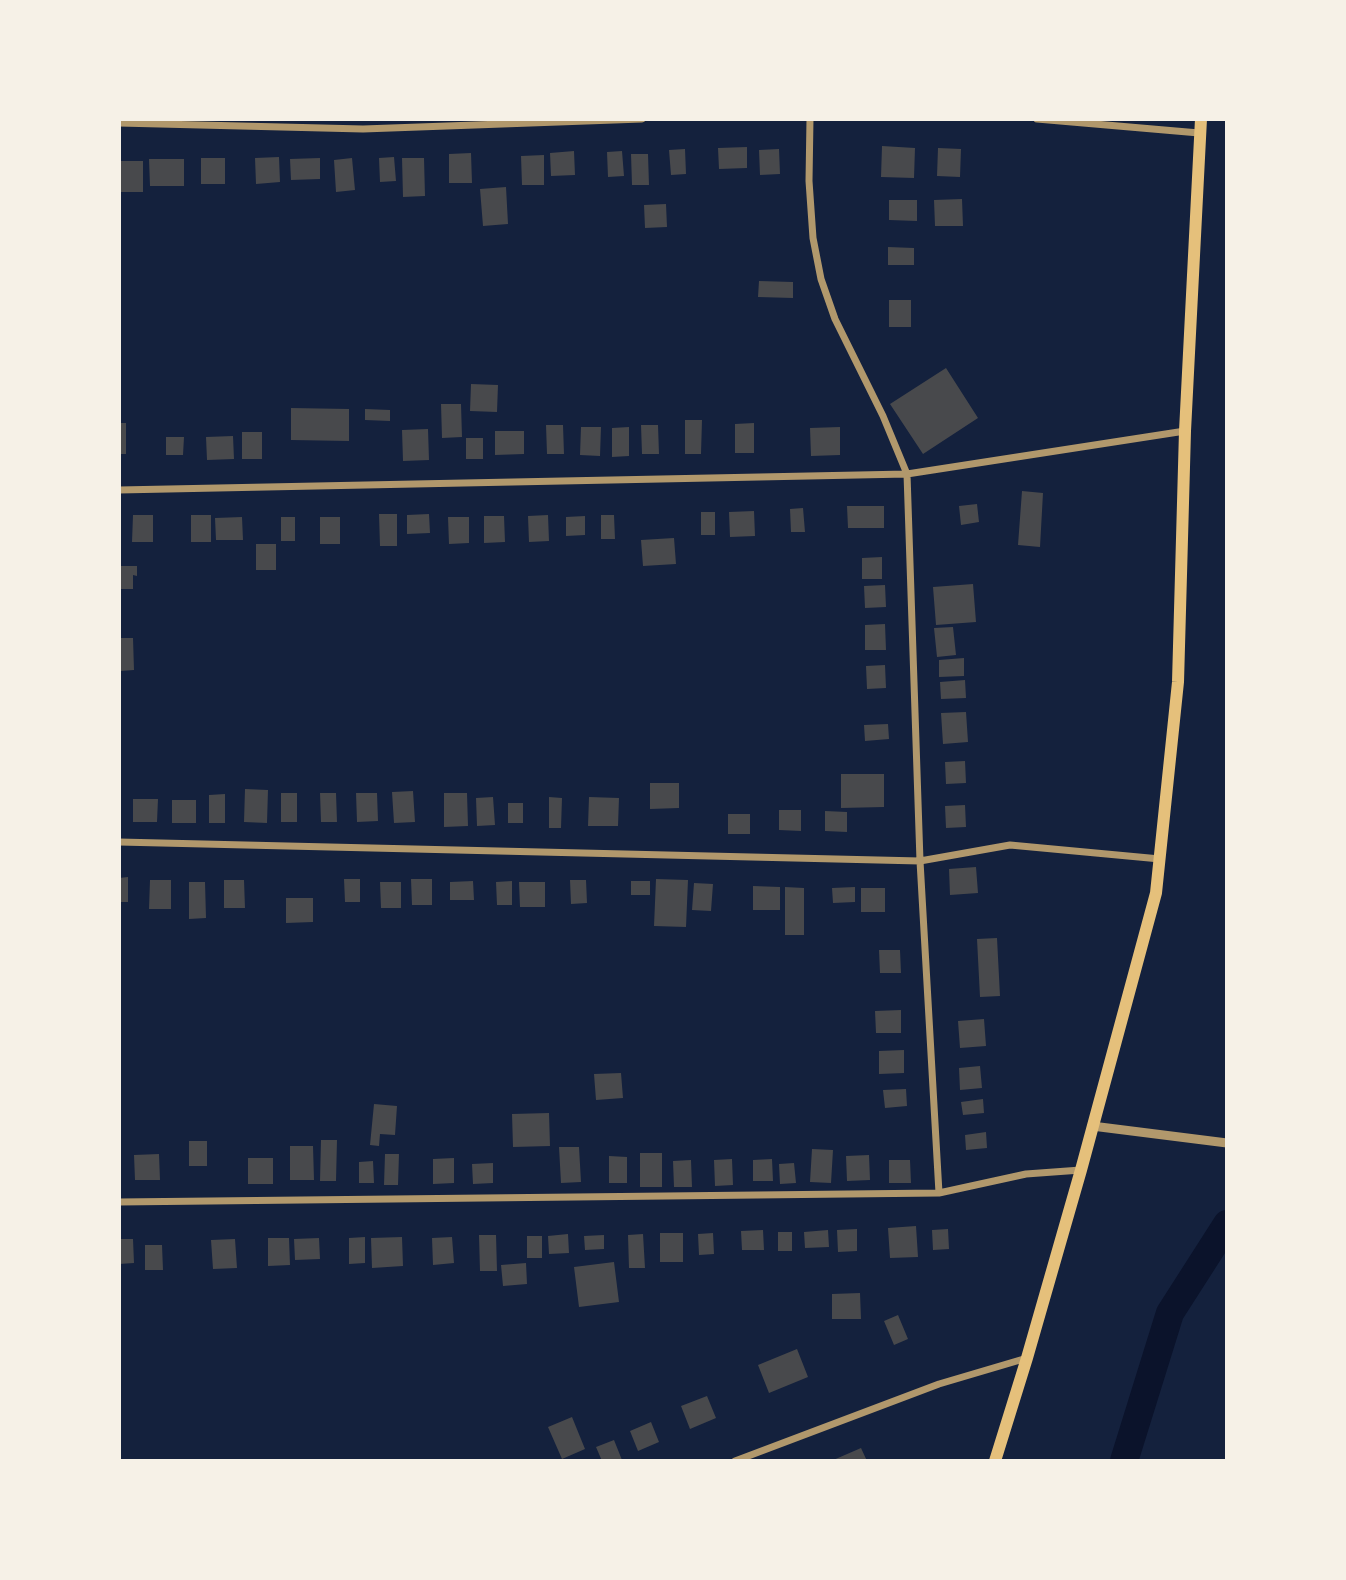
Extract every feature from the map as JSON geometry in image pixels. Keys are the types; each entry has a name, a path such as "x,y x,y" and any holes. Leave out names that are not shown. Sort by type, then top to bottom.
{"highway":[{"path":"995,1461 1081,1170 1156,893 1178,682 1185,431 1201,119"}],"street":[{"path":"119,123 363,129 642,119"},
{"path":"810,119 808,181 813,238 821,279 835,319 883,416 907,474 920,861 939,1193"},
{"path":"1037,119 1199,133"},
{"path":"119,490 907,474 1185,431"},
{"path":"119,842 920,861 1010,845 1160,859"},
{"path":"1092,1126 1227,1143"},
{"path":"119,1202 939,1193 1026,1174 1081,1170"},
{"path":"735,1461 939,1384 1027,1359"}],"building":[{"path":"882,146 915,148 914,178 881,177"},
{"path":"747,147 747,168 719,169 718,148"},
{"path":"938,148 961,149 960,177 937,176"},
{"path":"685,149 686,174 671,175 669,150"},
{"path":"779,149 780,174 760,175 759,150"},
{"path":"574,151 575,175 551,176 550,153"},
{"path":"622,151 624,176 608,177 607,152"},
{"path":"471,153 472,183 449,183 449,154"},
{"path":"631,154 648,154 649,185 632,185"},
{"path":"544,155 544,185 522,185 521,156"},
{"path":"279,157 280,182 256,184 255,158"},
{"path":"394,157 396,181 380,182 379,158"},
{"path":"201,158 225,158 225,184 201,184"},
{"path":"320,158 320,179 291,180 290,159"},
{"path":"352,158 355,190 336,192 334,160"},
{"path":"402,158 424,158 425,196 403,197"},
{"path":"149,159 184,159 184,186 150,186"},
{"path":"119,161 143,161 143,192 119,192"},
{"path":"506,187 508,224 483,226 480,189"},
{"path":"962,199 963,226 935,226 934,200"},
{"path":"889,200 917,200 917,221 889,220"},
{"path":"666,204 667,227 645,228 644,205"},
{"path":"888,247 914,248 914,265 888,265"},
{"path":"759,281 793,282 793,298 758,297"},
{"path":"889,300 911,300 911,327 889,327"},
{"path":"946,368 978,418 923,454 890,404"},
{"path":"471,384 498,385 497,412 470,411"},
{"path":"441,404 461,404 462,437 442,438"},
{"path":"291,408 349,409 349,441 291,440"},
{"path":"365,409 390,410 390,421 365,420"},
{"path":"685,420 702,420 701,454 685,454"},
{"path":"119,423 126,423 126,454 119,454"},
{"path":"754,423 754,453 735,453 735,424"},
{"path":"546,425 563,425 564,454 547,454"},
{"path":"641,425 658,425 659,454 642,454"},
{"path":"581,427 601,427 600,456 580,455"},
{"path":"629,427 629,456 612,457 612,428"},
{"path":"840,427 840,455 811,456 810,428"},
{"path":"428,429 429,460 403,461 402,430"},
{"path":"495,431 524,431 524,454 495,455"},
{"path":"242,432 262,432 262,459 242,459"},
{"path":"233,436 234,459 207,460 206,437"},
{"path":"166,437 184,437 183,455 166,455"},
{"path":"466,438 483,438 483,459 466,459"},
{"path":"1022,491 1043,493 1040,547 1018,545"},
{"path":"977,504 979,522 961,525 959,506"},
{"path":"847,506 884,506 884,528 848,528"},
{"path":"803,508 805,532 791,532 790,509"},
{"path":"754,511 755,536 730,537 729,512"},
{"path":"701,512 715,512 715,535 701,535"},
{"path":"379,514 397,514 397,546 380,546"},
{"path":"429,514 430,533 407,534 407,515"},
{"path":"133,515 153,515 153,542 132,542"},
{"path":"191,515 211,515 211,542 191,542"},
{"path":"548,515 549,541 529,542 528,516"},
{"path":"601,515 614,515 615,539 601,539"},
{"path":"484,516 504,516 505,542 484,543"},
{"path":"585,516 585,535 566,536 566,517"},
{"path":"242,517 243,540 216,540 215,518"},
{"path":"281,517 295,517 295,541 281,541"},
{"path":"320,517 340,517 340,544 320,544"},
{"path":"448,517 469,517 469,543 449,544"},
{"path":"674,538 676,564 643,566 641,540"},
{"path":"256,544 276,544 276,570 256,570"},
{"path":"882,557 882,579 862,579 862,558"},
{"path":"119,566 137,566 137,576 133,575 133,589 119,589"},
{"path":"973,584 976,622 936,625 933,587"},
{"path":"885,585 886,607 865,608 864,586"},
{"path":"885,624 886,650 865,650 865,625"},
{"path":"953,627 956,655 937,657 934,628"},
{"path":"119,638 133,638 134,670 120,671"},
{"path":"964,658 964,676 939,677 939,660"},
{"path":"885,665 886,688 867,689 866,666"},
{"path":"965,680 966,698 941,699 940,682"},
{"path":"966,712 968,742 943,744 941,713"},
{"path":"888,724 889,739 865,741 864,725"},
{"path":"965,761 966,783 946,784 945,762"},
{"path":"841,774 884,774 884,807 841,808"},
{"path":"650,783 679,783 679,808 650,809"},
{"path":"245,789 268,790 267,823 244,822"},
{"path":"413,791 415,822 394,823 392,792"},
{"path":"281,793 297,793 297,822 281,822"},
{"path":"320,793 336,793 337,822 321,822"},
{"path":"356,793 377,793 378,821 357,822"},
{"path":"444,793 467,793 468,826 444,827"},
{"path":"225,794 225,823 209,823 209,795"},
{"path":"493,797 495,825 477,826 476,798"},
{"path":"549,797 562,798 561,828 549,828"},
{"path":"589,797 619,798 618,826 588,826"},
{"path":"133,799 158,799 157,822 133,822"},
{"path":"172,800 196,800 196,823 172,823"},
{"path":"508,803 523,803 523,823 508,823"},
{"path":"965,805 966,827 946,828 945,806"},
{"path":"779,810 801,810 801,831 779,830"},
{"path":"825,811 847,812 847,832 825,831"},
{"path":"728,814 750,814 750,834 728,834"},
{"path":"976,867 978,893 950,895 949,869"},
{"path":"128,877 128,902 119,902 119,878"},
{"path":"344,879 360,879 360,902 345,902"},
{"path":"411,879 432,879 432,905 412,905"},
{"path":"656,879 688,880 686,927 654,926"},
{"path":"150,880 171,880 171,909 149,909"},
{"path":"224,880 244,880 245,908 224,908"},
{"path":"570,880 586,880 587,903 571,904"},
{"path":"473,881 474,900 450,900 450,882"},
{"path":"512,881 512,905 497,905 496,882"},
{"path":"631,881 650,881 650,895 631,895"},
{"path":"189,882 205,882 206,918 189,919"},
{"path":"380,882 401,882 401,908 381,908"},
{"path":"519,882 545,882 545,907 520,907"},
{"path":"694,883 713,884 711,911 692,910"},
{"path":"753,886 780,887 780,910 753,910"},
{"path":"785,887 804,888 804,935 785,935"},
{"path":"855,887 855,902 833,903 832,888"},
{"path":"861,888 885,888 885,912 861,912"},
{"path":"286,898 313,898 313,922 286,923"},
{"path":"997,938 1000,996 980,997 977,939"},
{"path":"879,950 900,950 901,973 880,973"},
{"path":"901,1010 901,1033 876,1033 875,1011"},
{"path":"984,1019 986,1046 960,1048 958,1021"},
{"path":"904,1050 904,1073 879,1074 879,1051"},
{"path":"980,1066 982,1088 960,1090 959,1068"},
{"path":"621,1073 623,1098 596,1100 594,1074"},
{"path":"906,1089 907,1106 885,1108 883,1090"},
{"path":"983,1099 984,1113 963,1115 961,1102"},
{"path":"374,1104 397,1106 395,1135 380,1134 379,1146 370,1145"},
{"path":"549,1113 550,1146 513,1147 512,1114"},
{"path":"986,1132 987,1148 966,1150 965,1135"},
{"path":"321,1140 337,1140 336,1181 320,1181"},
{"path":"189,1141 207,1141 207,1166 189,1166"},
{"path":"290,1146 313,1146 314,1180 290,1180"},
{"path":"559,1147 579,1147 581,1182 561,1183"},
{"path":"812,1149 833,1150 831,1183 810,1182"},
{"path":"640,1153 662,1153 662,1187 640,1187"},
{"path":"159,1154 160,1180 135,1180 134,1155"},
{"path":"385,1154 399,1154 398,1185 384,1185"},
{"path":"869,1155 870,1180 847,1181 846,1156"},
{"path":"609,1156 627,1157 627,1183 609,1183"},
{"path":"248,1158 273,1158 273,1184 248,1184"},
{"path":"454,1158 454,1183 433,1184 433,1159"},
{"path":"732,1159 733,1185 715,1186 714,1160"},
{"path":"772,1159 773,1181 753,1181 753,1160"},
{"path":"691,1160 692,1187 674,1187 673,1161"},
{"path":"889,1160 910,1160 911,1183 889,1183"},
{"path":"373,1161 374,1183 359,1183 359,1162"},
{"path":"493,1163 493,1183 473,1184 472,1164"},
{"path":"794,1163 796,1183 780,1184 779,1164"},
{"path":"916,1226 918,1257 890,1258 888,1228"},
{"path":"857,1229 857,1251 838,1252 837,1230"},
{"path":"948,1229 949,1249 933,1250 932,1230"},
{"path":"763,1230 764,1250 742,1250 741,1231"},
{"path":"828,1230 829,1247 805,1248 804,1232"},
{"path":"778,1232 792,1232 792,1251 778,1251"},
{"path":"660,1233 683,1233 683,1262 660,1262"},
{"path":"713,1233 714,1254 699,1255 698,1234"},
{"path":"568,1234 569,1253 549,1254 548,1236"},
{"path":"643,1234 645,1268 629,1268 628,1235"},
{"path":"479,1235 496,1235 497,1271 480,1271"},
{"path":"604,1235 604,1249 585,1250 584,1236"},
{"path":"527,1236 542,1236 542,1258 527,1258"},
{"path":"365,1237 365,1263 349,1264 349,1238"},
{"path":"402,1237 403,1266 372,1268 371,1238"},
{"path":"452,1237 454,1263 433,1265 432,1238"},
{"path":"268,1238 289,1238 290,1265 268,1266"},
{"path":"319,1238 320,1259 295,1260 294,1239"},
{"path":"119,1239 133,1239 134,1263 119,1264"},
{"path":"235,1239 237,1268 213,1269 211,1240"},
{"path":"145,1245 162,1245 163,1270 145,1270"},
{"path":"614,1262 619,1302 579,1307 574,1267"},
{"path":"526,1263 527,1284 503,1286 501,1265"},
{"path":"860,1293 861,1319 832,1319 832,1294"},
{"path":"898,1315 908,1339 894,1345 884,1321"},
{"path":"797,1349 808,1377 769,1393 758,1365"},
{"path":"707,1396 716,1418 690,1429 681,1406"},
{"path":"572,1417 585,1449 562,1459 548,1427"},
{"path":"651,1422 659,1442 638,1451 630,1431"},
{"path":"614,1440 622,1460 602,1461 596,1447"},
{"path":"861,1448 867,1461 831,1461"}],"waterway":[{"path":"1124,1461 1170,1313 1227,1224"}]}
